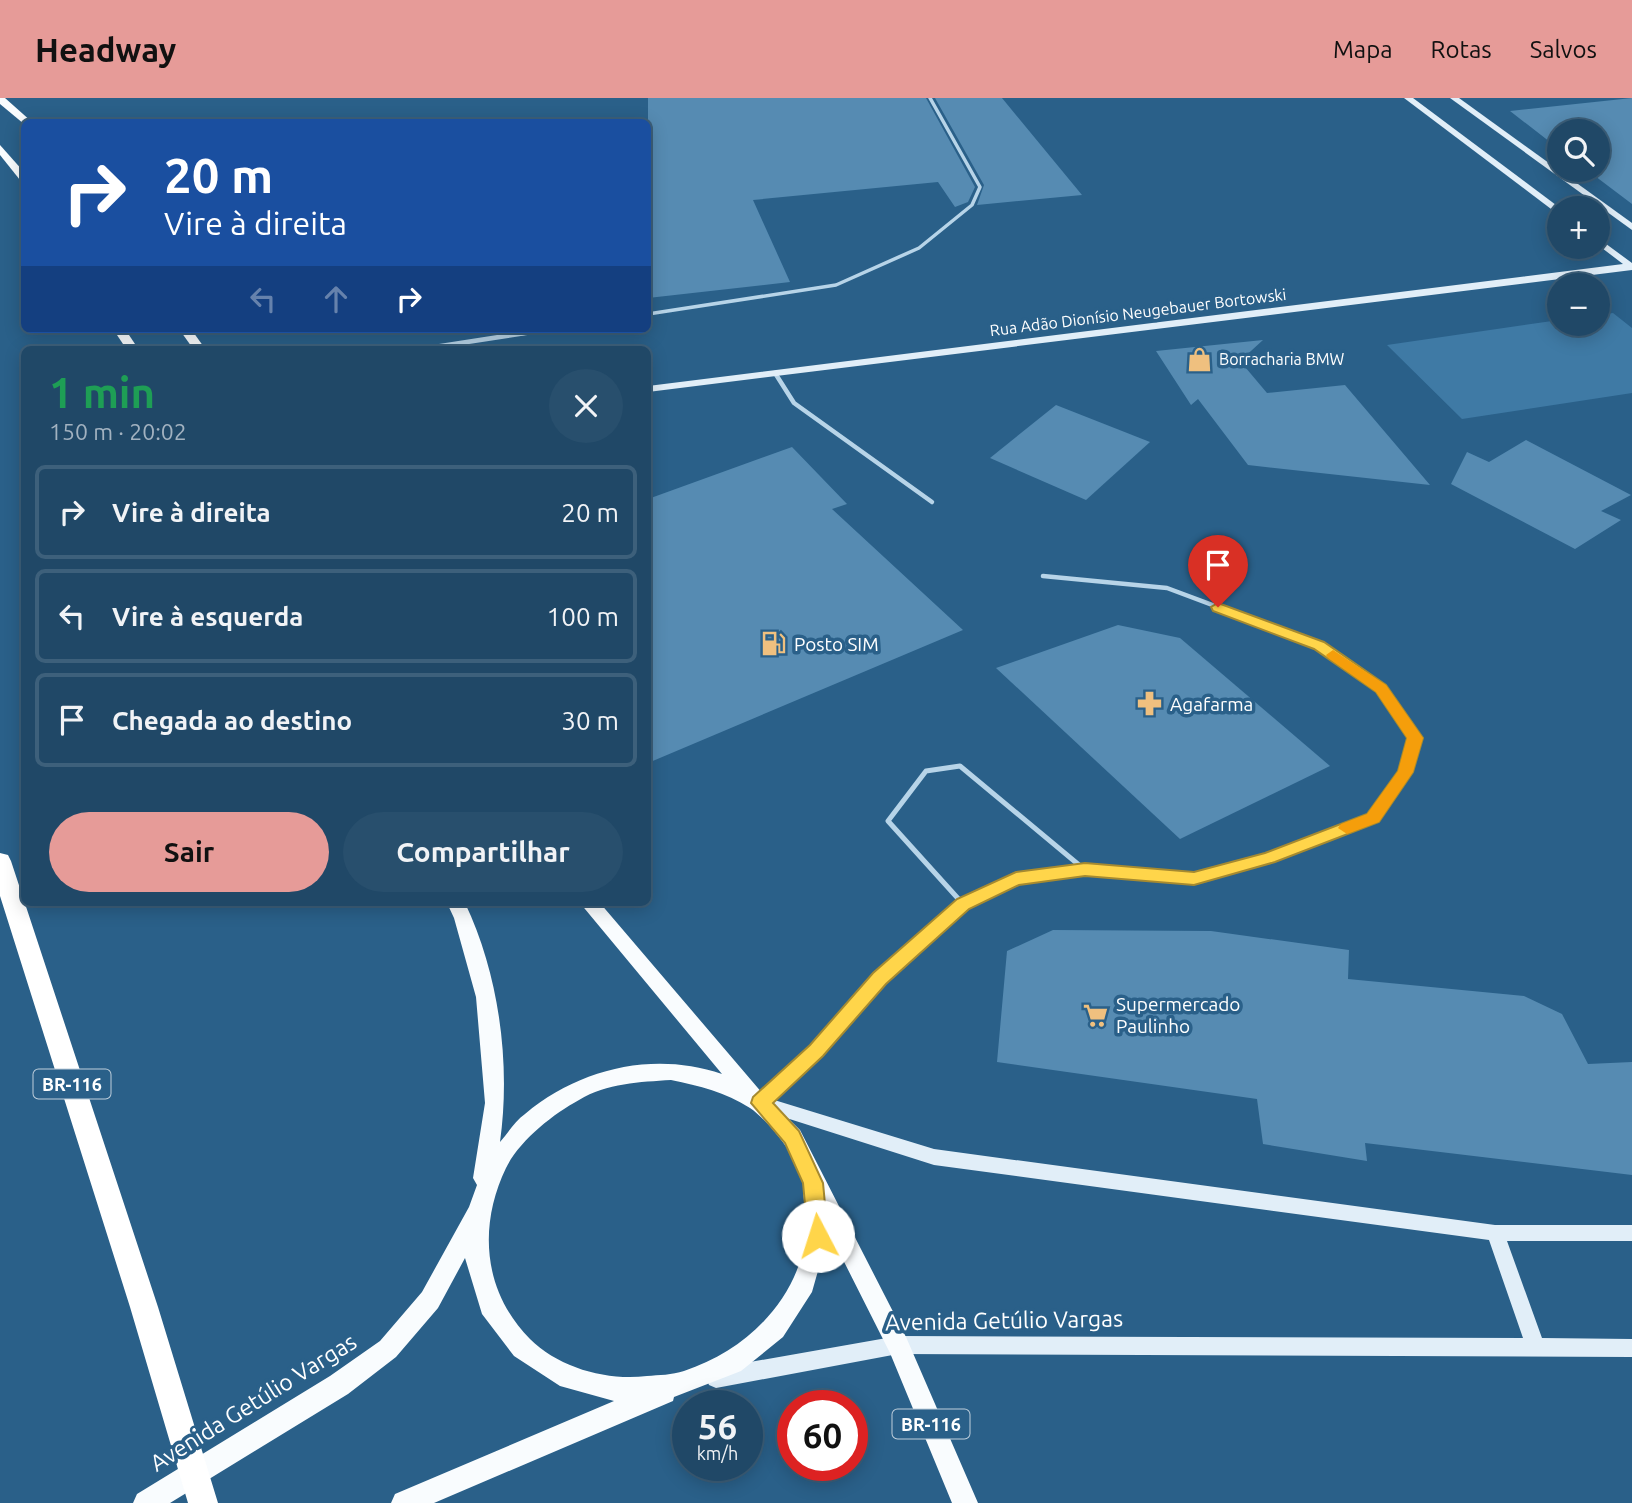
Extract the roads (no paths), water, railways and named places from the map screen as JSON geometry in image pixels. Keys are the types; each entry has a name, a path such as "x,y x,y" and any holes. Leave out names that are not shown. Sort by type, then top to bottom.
{"highway":[{"name":"BR-116","path":"0,861 144,1307 203,1503"}],"main road":[{"path":"1408,98 1547,203"},
{"path":"1454,98 1632,227"},
{"path":"0,99 23,119"},
{"path":"0,148 21,174"},
{"path":"1610,250 1632,266"},
{"name":"Rua Adão Dionísio Neugebauer Bortowski","path":"651,389 1632,266"},
{"path":"457,906 486,998 495,1103 480,1207 476,1257 490,1306 522,1348 568,1378 622,1391 681,1384 733,1363 775,1329 804,1284 818,1236 813,1183"},
{"path":"592,906 792,1137 813,1183 844,1235 898,1345"},
{"path":"480,1207 498,1160 531,1121 573,1092 620,1075 670,1071 718,1081 760,1103 934,1157 1495,1233 1632,1233"},
{"name":"Avenida Getúlio Vargas","path":"146,1503 339,1385 388,1349 430,1300 480,1207"},
{"path":"1495,1233 1536,1349"},
{"name":"Avenida Getúlio Vargas","path":"404,1503 681,1384 898,1345 1632,1348"},
{"name":"BR-116","path":"898,1345 965,1503"}],"lane":[{"path":"651,314 836,285 919,248 972,205 980,187 930,98"},
{"path":"441,346 528,333"},
{"path":"775,373 794,403 932,502"},
{"path":"760,1103 817,1050 880,979 963,904 1016,879 1085,870 1194,878 1269,858 1373,818 1405,772 1415,738 1381,688 1319,645 1167,589 1043,576"},
{"path":"963,904 888,821 926,771 960,766 1085,870"}],"place":[{"name":"Borracharia BMW","path":"1199,359"},
{"name":"Posto SIM","path":"774,644"},
{"name":"Agafarma","path":"1150,704"},
{"name":"Supermercado Paulinho","path":"1096,1015"}]}
